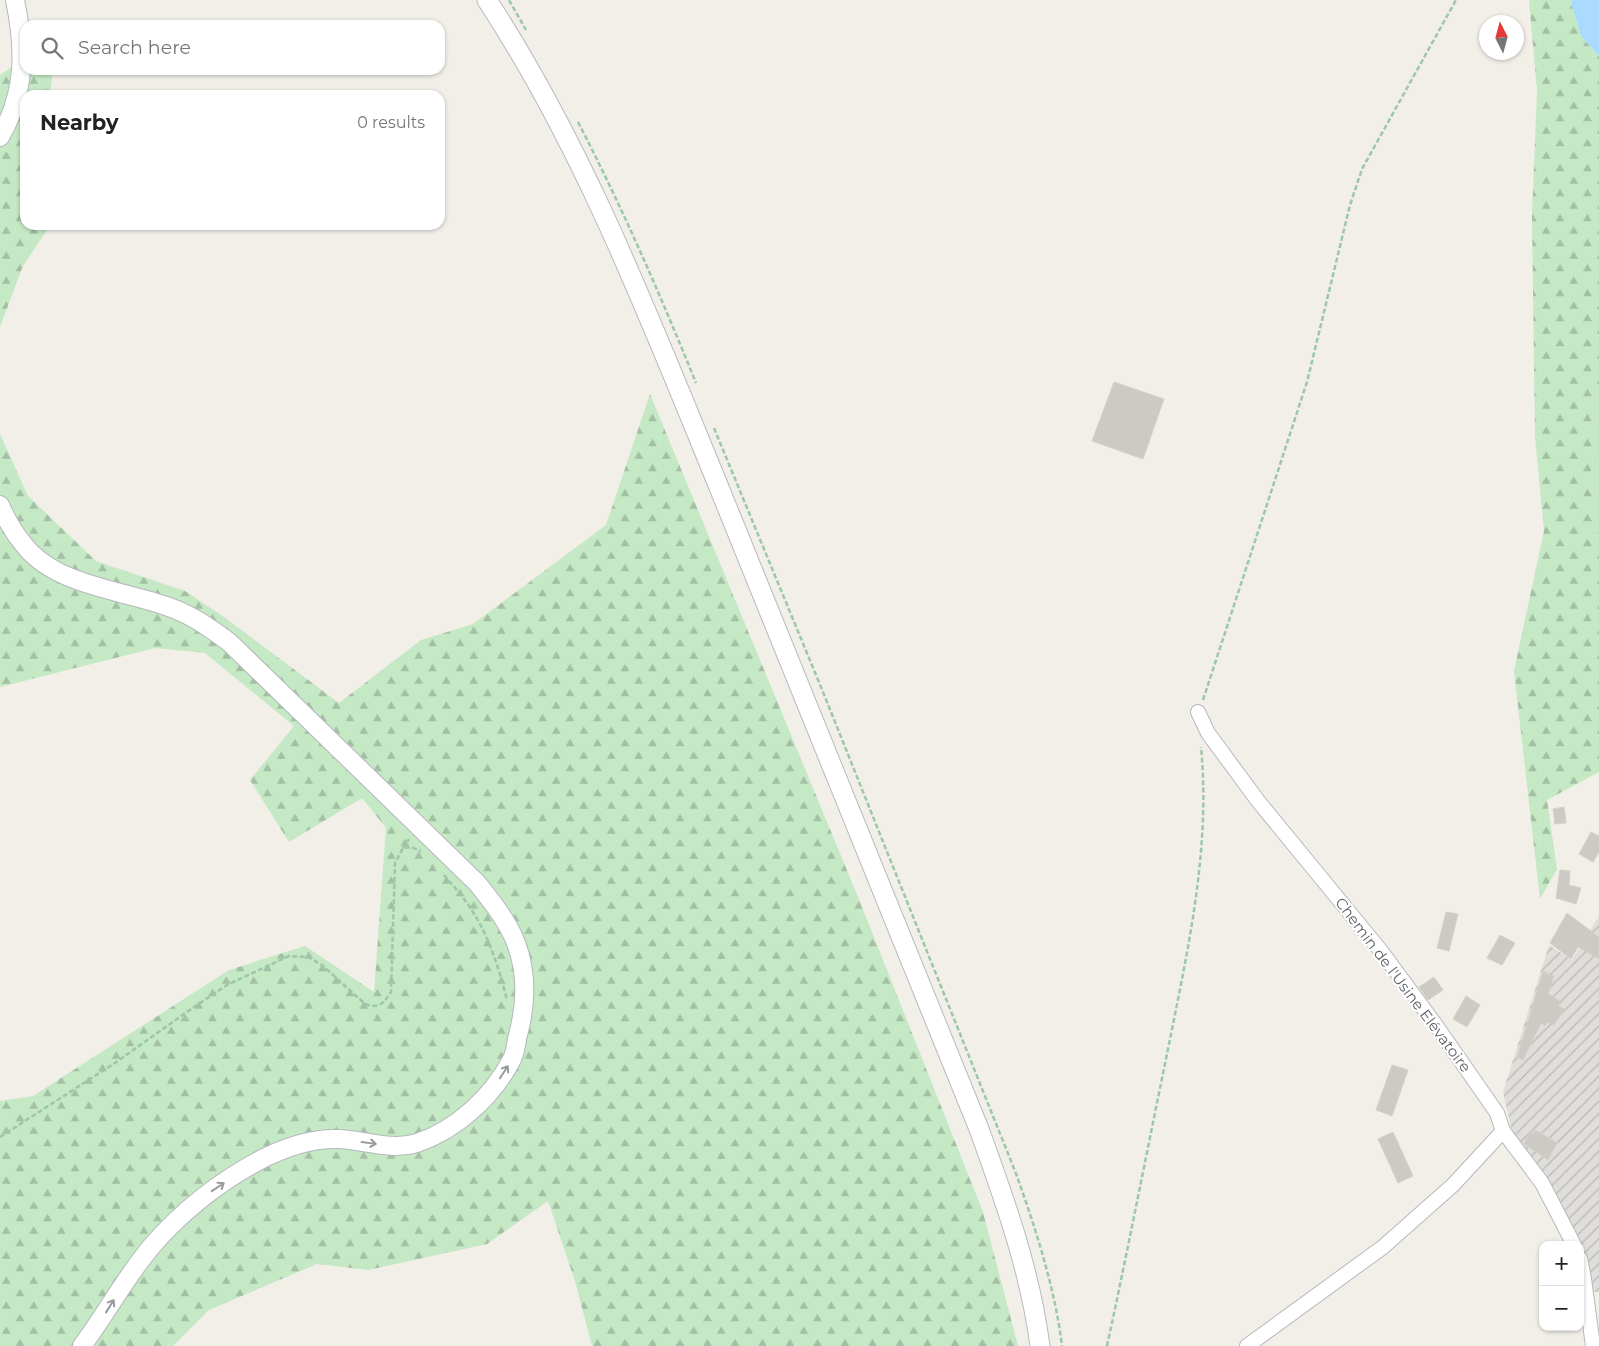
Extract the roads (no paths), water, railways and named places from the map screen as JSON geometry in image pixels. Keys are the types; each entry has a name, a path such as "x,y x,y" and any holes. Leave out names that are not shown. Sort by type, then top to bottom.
{"main road":[{"path":"487,0 529,70 583,173 624,261 671,371 975,1120 998,1182 1026,1269 1040,1346"}],"street":[{"path":"14,0 20,33"},
{"path":"0,137 16,100 22,75"},
{"path":"0,505 24,546 48,566 68,577 170,608 197,620 229,642 477,883 494,904 511,932 520,958 525,988 522,1020 513,1058 490,1093 464,1116 432,1137 415,1143 398,1146 339,1139 319,1139 283,1149 240,1172 209,1193 170,1226 145,1256 82,1346"},
{"name":"Chemin de l'Usine Elévatoire","path":"1198,712 1208,733 1258,801 1381,951 1436,1024 1497,1113 1504,1131 1542,1183 1572,1241"},
{"path":"1247,1346 1383,1247 1453,1185 1504,1131"},
{"path":"1584,1285 1593,1346"}],"water":[{"path":"1572,0 1599,0 1599,56 1581,36 1571,3"}]}
